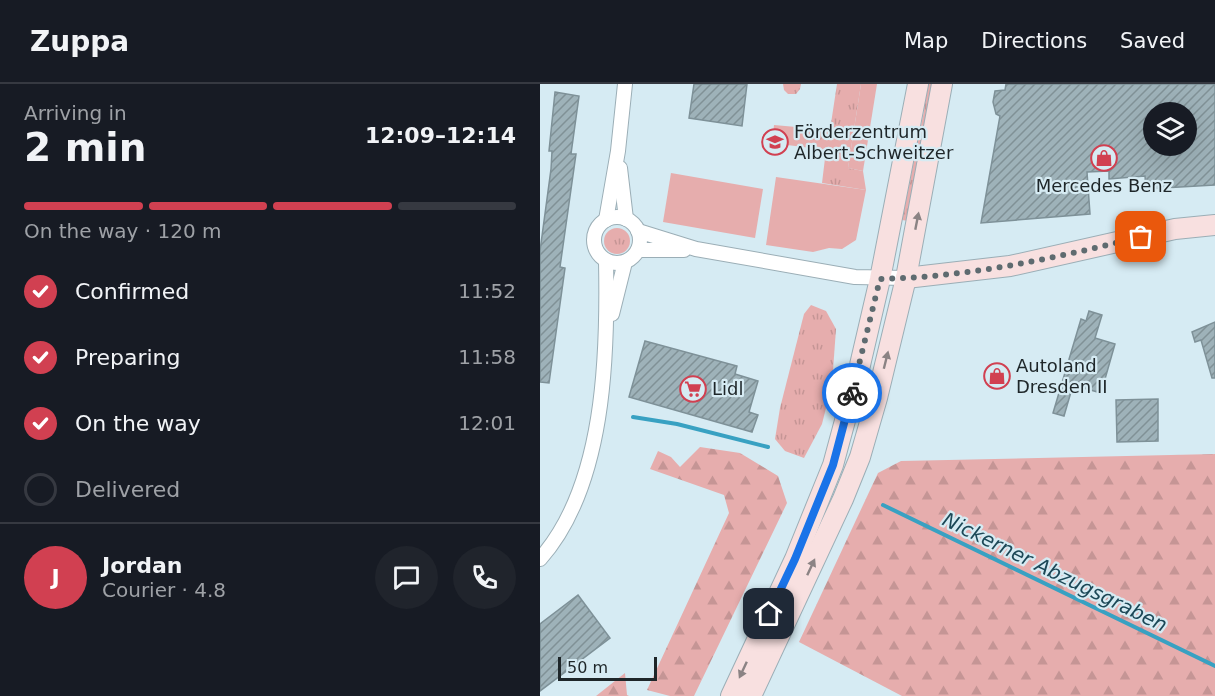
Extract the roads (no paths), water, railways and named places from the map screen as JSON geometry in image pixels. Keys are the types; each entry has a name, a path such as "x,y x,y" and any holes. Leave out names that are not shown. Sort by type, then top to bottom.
{"main road":[{"path":"731,696 795,559 833,465 880,279 918,84"},
{"path":"751,696 843,499 860,457 906,278 942,84"},
{"path":"906,278 1010,266 1175,229 1215,225"}],"street":[{"path":"606,220 618,151 624,84"},
{"path":"618,151 626,219"},
{"path":"619,217 626,219 638,231 640,238 638,250 631,259 625,262 616,264 606,261 597,252 593,240 598,226 606,220 619,217"},
{"path":"638,231 696,249 847,276 880,279 906,278"},
{"path":"638,250 696,249"},
{"path":"540,560 555,543 576,501 587,471 599,409 607,330 606,261"},
{"path":"607,330 625,262"}],"waterway":[{"path":"633,417 677,424 768,447"},
{"name":"Nickerner Abzugsgraben","path":"883,505 1215,666"}],"place":[{"name":"Förderzentrum Albert-Schweitzer","path":"775,142"},
{"name":"Mercedes Benz","path":"1104,158"},
{"name":"Autoland Dresden II","path":"997,376"},
{"name":"Lidl","path":"693,389"}]}
